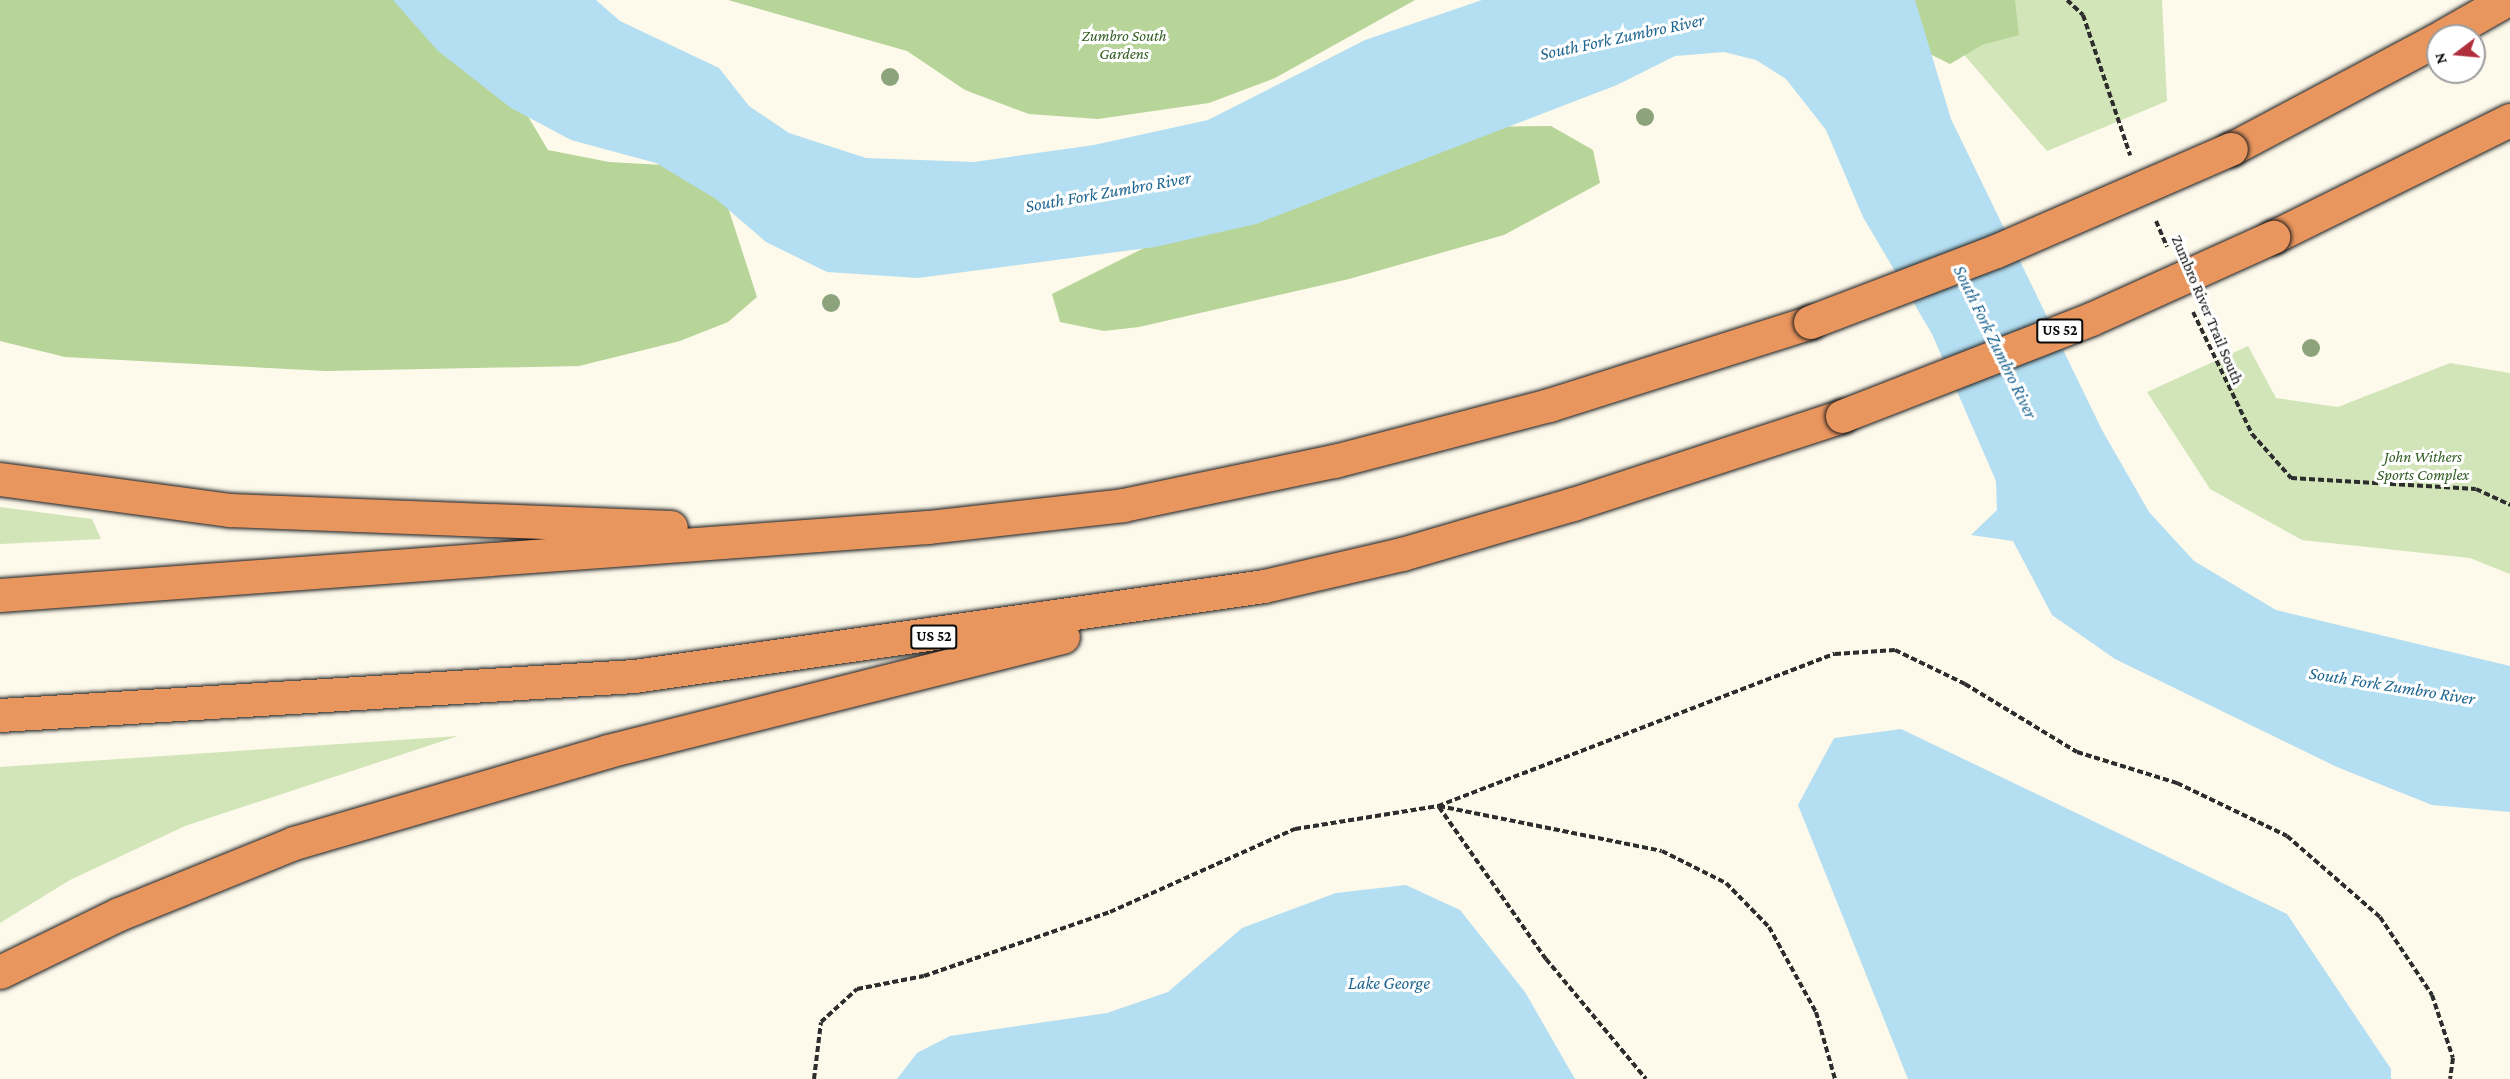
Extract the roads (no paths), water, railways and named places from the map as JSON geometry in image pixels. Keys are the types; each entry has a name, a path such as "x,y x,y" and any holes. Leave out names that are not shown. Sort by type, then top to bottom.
{"highway":[{"path":"2464,24 2506,0"},
{"path":"0,595 928,527 1123,505 1334,461 1549,405 1810,322 1996,251 2231,149 2426,45"},
{"name":"US 52","path":"0,714 634,675 1264,586 1402,554 1573,504 1842,416 2091,319 2273,237 2510,120"},
{"path":"0,479 229,510 591,527 928,527"},
{"path":"0,972 119,914 294,843 608,751 1264,586"}],"water":[{"name":"South Fork Zumbro River","path":"393,0 596,0 620,21 719,68 749,106 789,133 866,158 974,162 1094,145 1208,120 1365,40 1482,0 1915,0 1951,119 2102,430 2149,512 2194,561 2276,610 2510,666 2510,812 2432,805 2337,767 2115,659 2052,615 2013,541 1971,535 1997,510 1996,481 1932,334 1863,217 1826,130 1786,79 1756,60 1724,52 1675,56 1617,85 1256,224 1155,247 918,278 827,272 766,242 716,199 656,163 571,140 511,108 438,51"},
{"path":"1901,729 2287,914 2391,1069 2391,1079 1908,1079 1798,805 1834,738"},
{"name":"Lake George","path":"1406,885 1460,910 1525,992 1575,1079 897,1079 917,1053 950,1036 1107,1013 1168,992 1242,928 1336,893"}],"park label":[{"name":"Zumbro South Gardens","path":"1124,45"},
{"name":"John Withers Sports Complex","path":"2423,466"}]}
